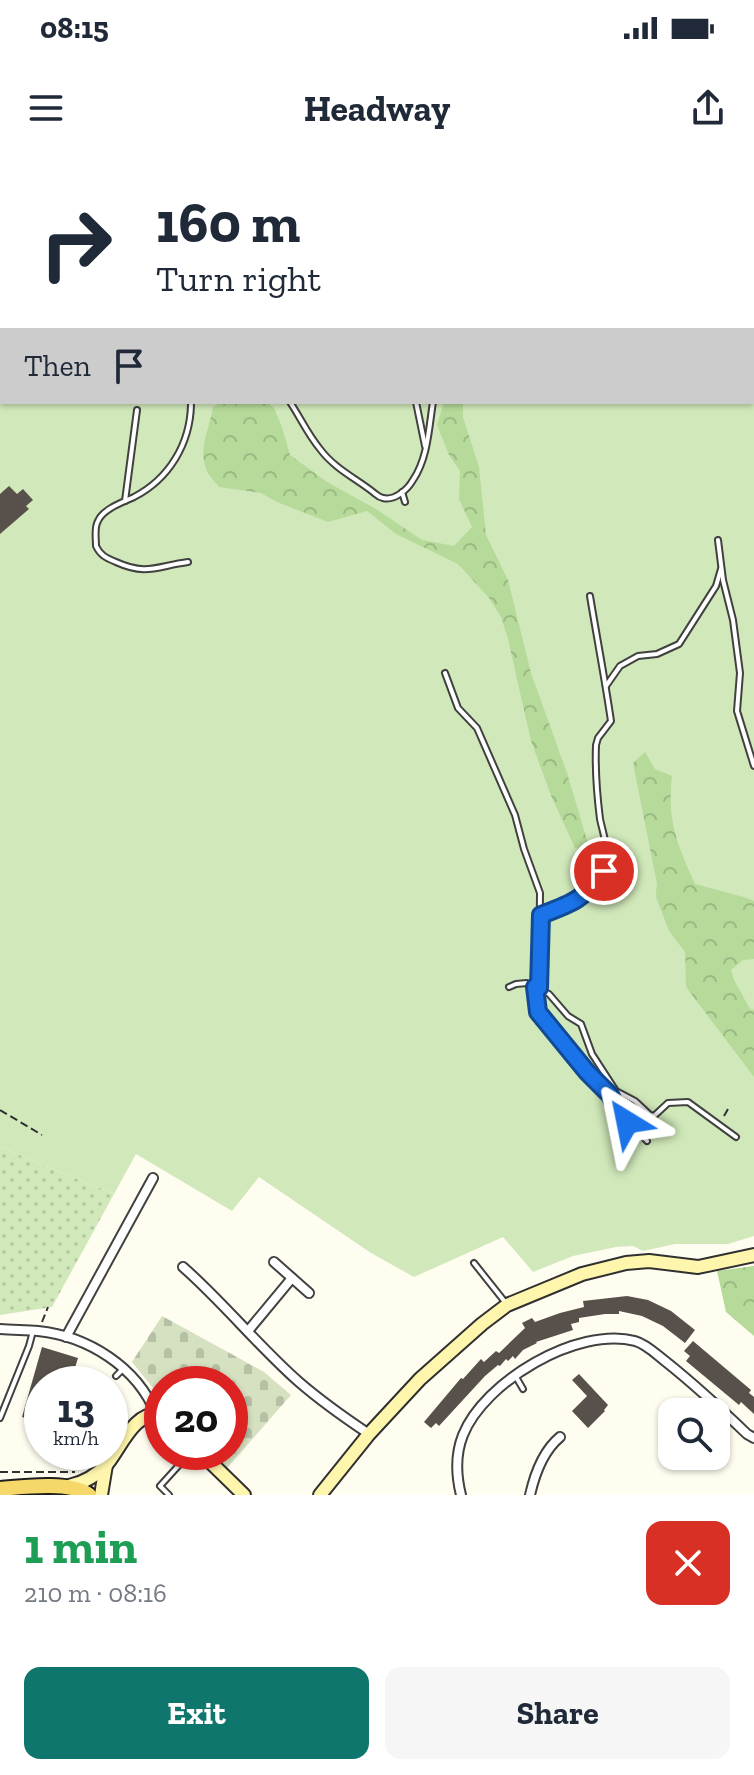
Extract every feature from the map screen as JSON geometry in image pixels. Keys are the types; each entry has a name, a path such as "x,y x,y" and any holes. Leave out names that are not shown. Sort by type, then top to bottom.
{"main road":[{"path":"320,1495 369,1434 442,1358 507,1305 582,1274 626,1263 649,1261 698,1267 754,1255"},
{"path":"128,1436 144,1418"},
{"path":"0,1489 82,1484 100,1470"},
{"path":"101,1495 105,1470"},
{"path":"218,1470 244,1495"},
{"path":"66,1487 89,1495"}],"street":[{"path":"66,1337 153,1178"},
{"path":"274,1262 309,1293"},
{"path":"183,1267 297,1380 326,1405 369,1434"},
{"path":"248,1331 292,1278"},
{"path":"0,1329 66,1337 98,1350 122,1366"},
{"path":"461,1495 457,1478 459,1449 464,1433 480,1407 515,1375 544,1358 575,1346 615,1339 637,1341 679,1372 754,1438"},
{"path":"128,1372 144,1391"},
{"path":"530,1495 536,1472 549,1446 560,1437"}],"lane":[{"path":"291,404 319,448 351,479 385,499 398,495 415,477 425,447 433,404"},
{"path":"416,404 425,447"},
{"path":"188,562 145,570 134,569 103,556 96,546 97,522 111,509 155,485 169,470 188,434 191,405"},
{"path":"125,501 137,410"},
{"path":"402,492 405,502"},
{"path":"718,540 740,673 737,711 754,766"},
{"path":"606,686 620,666 638,656 657,654 679,644 716,586 721,566"},
{"path":"541,915 573,903 593,886 604,871 607,850 600,818 595,756 598,738 611,721 590,596"},
{"path":"445,673 458,708 477,728 515,815 540,893 538,1012 610,1095 623,1119 647,1141"},
{"path":"509,987 527,983 549,994 568,1016 581,1024 592,1054 616,1091 654,1116"},
{"path":"640,1134 668,1103 688,1102 736,1137"},
{"path":"474,1263 507,1305"},
{"path":"0,1418 36,1331"},
{"path":"515,1375 523,1389"},
{"path":"169,1495 160,1486 175,1470"}],"path":[{"path":"724,1116 728,1109"},
{"path":"0,1110 42,1135"},
{"path":"36,1331 48,1307"},
{"path":"0,1472 82,1471"}],"green space":[{"path":"0,404 754,404 754,1236 728,1244 675,1244 643,1251 633,1246 616,1247 573,1256 533,1272 503,1237 414,1277 371,1253 259,1177 232,1211 136,1154 114,1194 0,1147"},
{"path":"218,404 269,404 282,427 290,455 327,482 376,509 422,540 454,546 472,527 459,499 460,471 449,455 437,425 443,404 463,404 463,417 479,467 486,535 508,580 531,673 567,773 590,850 575,848 552,798 531,741 508,639 501,617 489,598 458,564 396,534 367,511 328,522 261,493 219,487 208,473 203,455 213,407"},
{"path":"645,752 655,769 672,776 672,820 695,884 754,901 754,959 743,960 731,970 750,1009 754,1010 754,1077 686,987 685,952 669,931 656,897 657,884 633,763"},
{"path":"0,1147 114,1194 52,1307 0,1315"},
{"path":"754,1266 754,1336 726,1312 717,1271"},
{"path":"162,1316 264,1372 291,1395 248,1444 248,1366 144,1366 144,1377 132,1362"}],"building":[{"path":"9,486 17,494 23,489 33,500 26,506 29,509 0,534 0,494"},
{"path":"627,1296 648,1300 671,1311 695,1330 685,1343 663,1326 642,1316 619,1311 619,1314 579,1318 579,1322 571,1324 573,1330 536,1342 515,1359 513,1356 498,1365 439,1426 436,1423 431,1428 424,1422 481,1359 484,1362 496,1351 499,1353 525,1328 522,1323 584,1307 583,1301"},
{"path":"693,1341 751,1390 754,1414 686,1361 690,1356 684,1351"},
{"path":"42,1347 78,1358 76,1366 37,1366"},
{"path":"579,1374 608,1405 588,1428 572,1411 587,1396 572,1380"}],"route":[{"path":"604,871 593,886 573,903 541,915 539,988 535,987 538,1012 610,1095 627,1122"}]}
